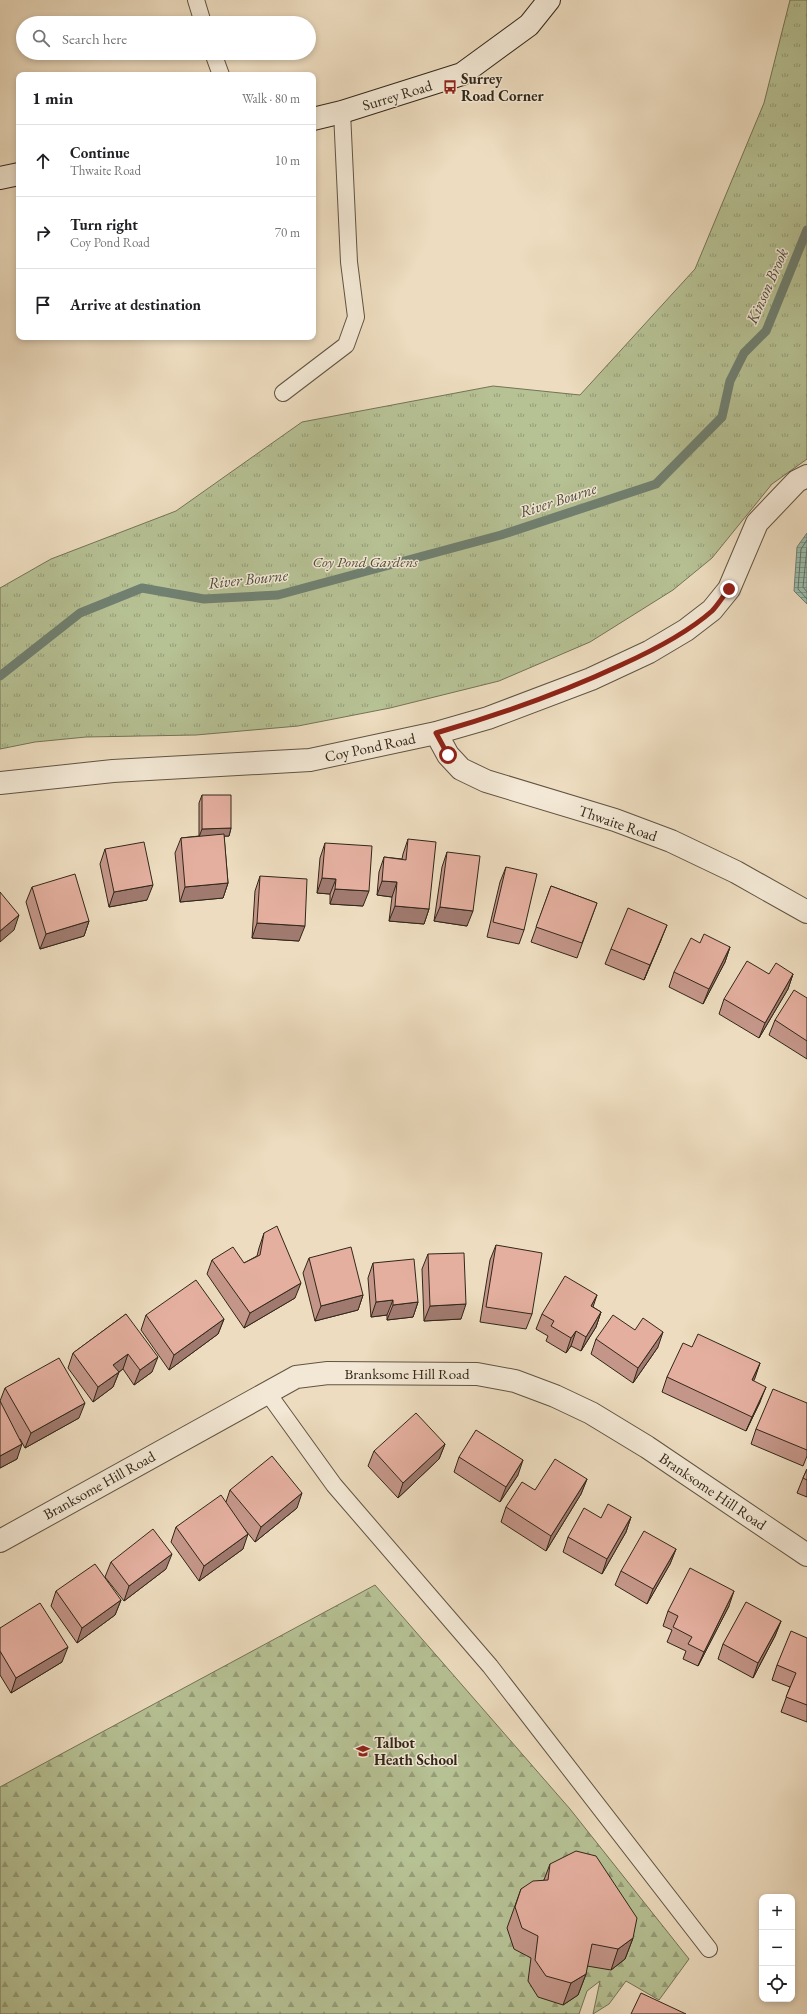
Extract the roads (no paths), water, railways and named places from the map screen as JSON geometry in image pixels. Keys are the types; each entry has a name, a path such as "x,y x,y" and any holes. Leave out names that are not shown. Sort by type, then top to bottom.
{"street":[{"name":"Surrey Road","path":"316,118 342,112 462,74 529,26 549,0"},
{"path":"0,178 16,175"},
{"name":"Coy Pond Road","path":"0,783 113,771 310,760 436,733 488,718 591,679 649,652 686,630 712,610 729,589 757,523 797,481 807,476"},
{"name":"Thwaite Road","path":"436,733 448,755 461,769 486,781 614,820 671,841 736,872 807,912"},
{"name":"Branksome Hill Road","path":"0,1541 296,1377 328,1373 478,1374 515,1381 591,1413 660,1455 807,1555"}],"lane":[{"path":"196,0 201,16"},
{"path":"216,60 220,72"},
{"path":"283,394 346,345 356,317 349,262 342,112"},
{"path":"267,1392 334,1485 490,1666 709,1949"}],"water":[{"path":"807,533 807,604 794,591 797,547"}],"waterway":[{"name":"River Bourne","path":"0,676 80,613 142,588 204,599 278,595 501,535 656,484 722,417 730,381 744,353 766,331 807,230"}],"place":[{"name":"Surrey Road Corner","path":"450,87"},
{"name":"Talbot Heath School","path":"363,1751"}],"water label":[{"name":"Kinson Brook","path":"767,286"}],"park label":[{"name":"Coy Pond Gardens","path":"365,561"}]}
